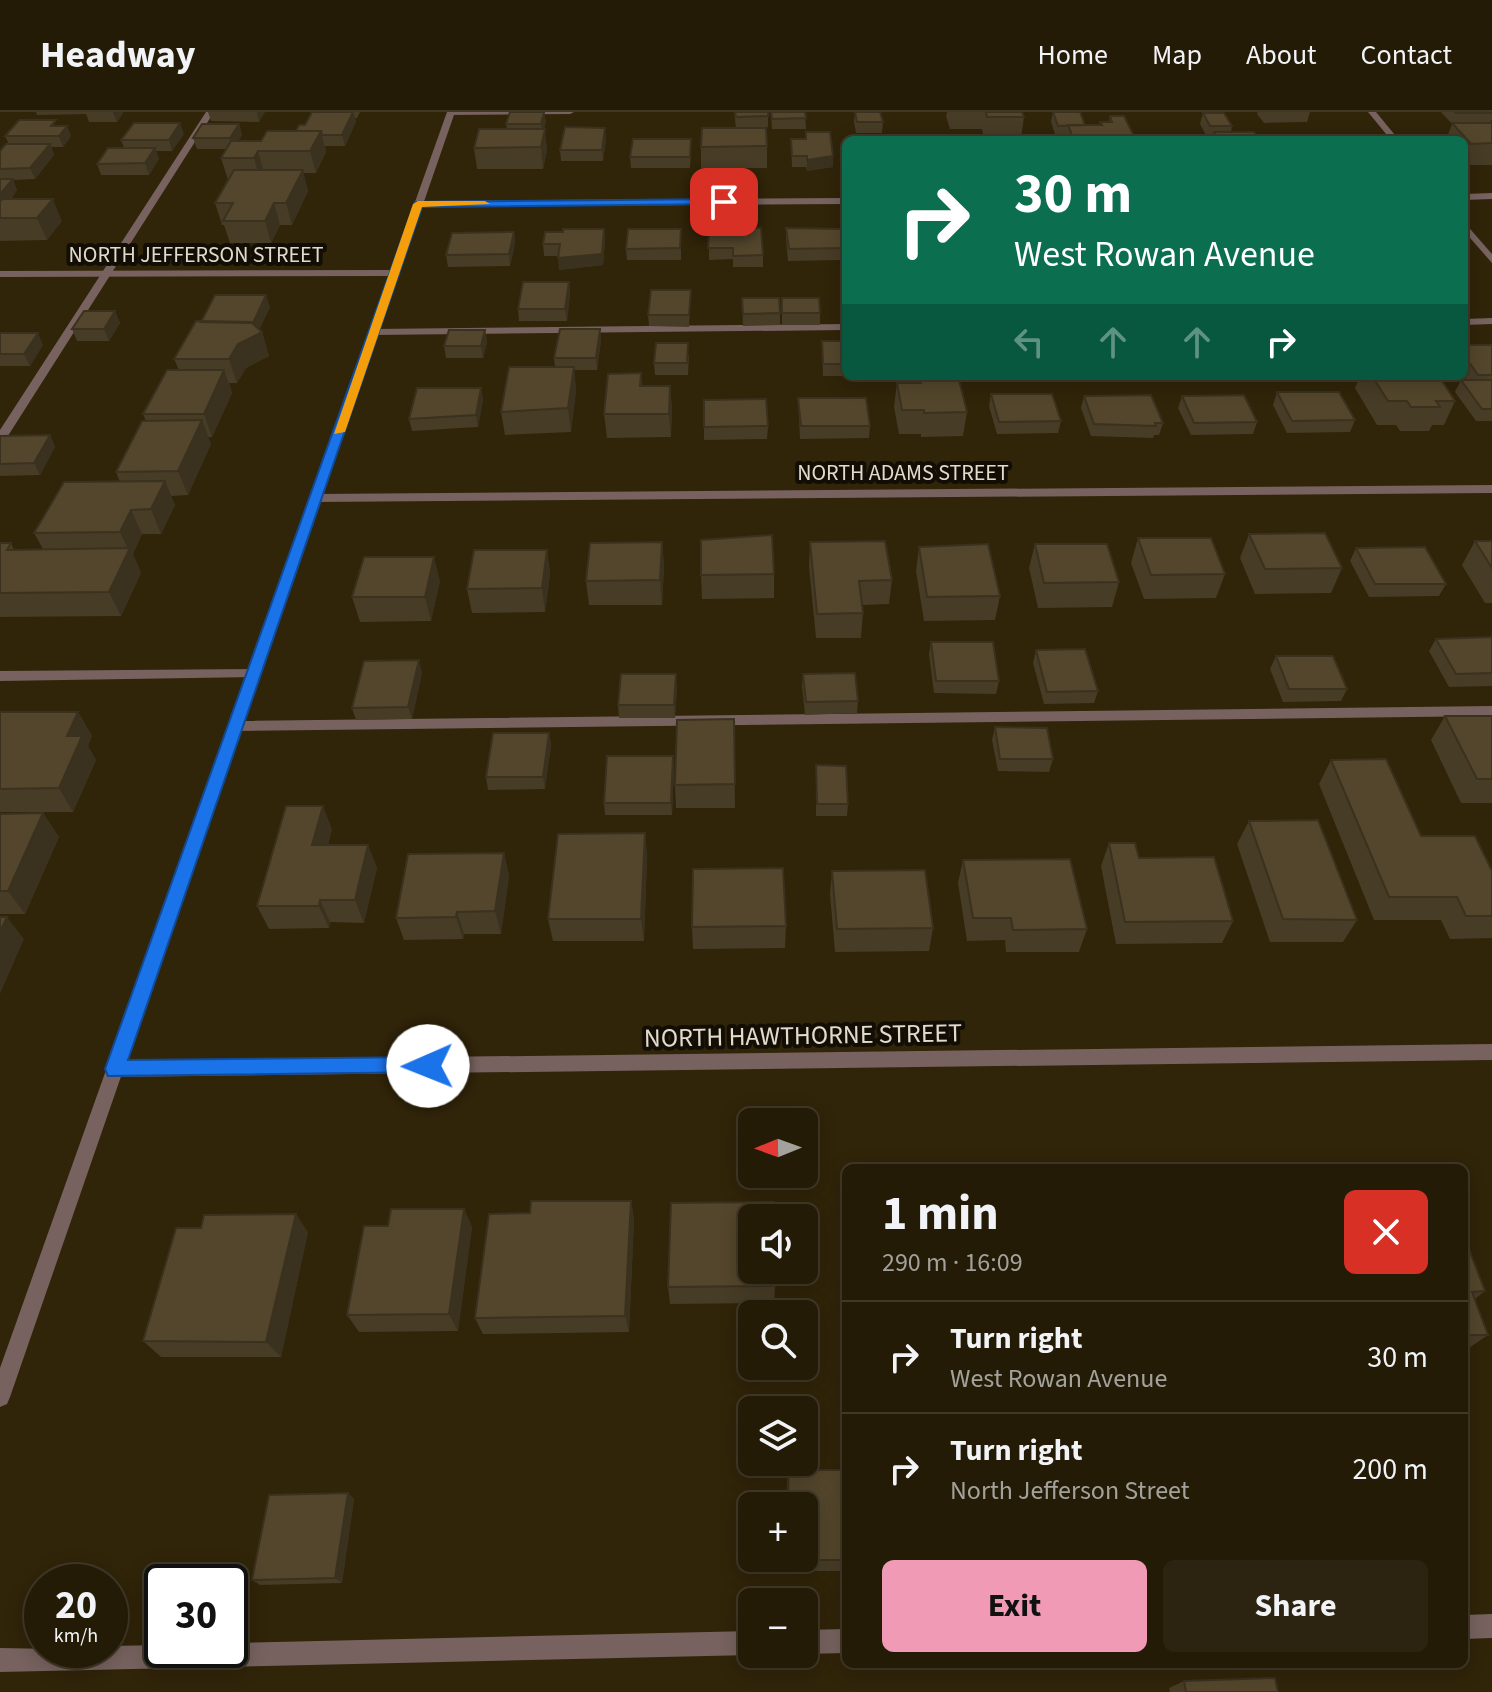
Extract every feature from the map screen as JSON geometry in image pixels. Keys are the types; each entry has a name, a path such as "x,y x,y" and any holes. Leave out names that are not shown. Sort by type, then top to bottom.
{"street":[{"path":"0,439 210,112"},
{"path":"0,1397 450,112 570,112"},
{"path":"1372,112 1392,136"},
{"path":"1468,197 1492,196"},
{"path":"418,204 842,201"},
{"path":"1468,230 1492,260"},
{"name":"NORTH JEFFERSON STREET","path":"0,274 393,273"},
{"path":"1468,322 1492,321"},
{"path":"374,332 842,327"},
{"name":"NORTH ADAMS STREET","path":"315,498 1492,489"},
{"path":"0,676 254,674"},
{"path":"236,726 1492,711"},
{"name":"NORTH HAWTHORNE STREET","path":"115,1069 1492,1052"},
{"path":"1468,1627 1492,1626"},
{"path":"818,1642 842,1641"},
{"path":"0,1660 738,1643"}],"building":[{"path":"312,112 353,112 342,135 296,131 299,125 305,125"},
{"path":"510,112 544,112 541,124 506,124"},
{"path":"735,112 768,112 768,116 736,117"},
{"path":"771,112 805,112 806,118 772,119"},
{"path":"855,112 880,112 883,122 857,122"},
{"path":"986,112 1022,112 1024,117 987,117"},
{"path":"1053,112 1080,112 1085,125 1058,126"},
{"path":"1203,113 1224,113 1232,126 1210,126"},
{"path":"1110,116 1124,116 1134,136 1072,136 1068,125 1102,125 1100,122 1112,122"},
{"path":"19,120 56,120 51,126 67,126 59,136 5,136"},
{"path":"134,123 180,123 169,140 121,140"},
{"path":"1452,123 1492,123 1492,143 1471,144 1468,136 1464,136"},
{"path":"202,124 239,124 230,138 193,138"},
{"path":"565,127 605,128 602,150 560,150"},
{"path":"702,128 766,128 767,146 701,147"},
{"path":"479,129 545,129 541,147 474,148"},
{"path":"267,131 321,131 310,151 258,151 254,158 221,158 231,141 261,141"},
{"path":"806,132 830,132 833,156 807,160 807,156 792,156 791,139 806,139"},
{"path":"1214,132 1254,132 1257,136 1216,136"},
{"path":"923,135 980,136 923,136"},
{"path":"633,139 691,139 690,157 630,157"},
{"path":"6,144 50,144 30,168 0,169 0,151"},
{"path":"108,148 155,148 145,163 97,164"},
{"path":"234,170 303,170 286,203 274,203 265,221 223,221 233,203 215,203"},
{"path":"0,179 13,179 0,194"},
{"path":"53,199 37,218 0,218 0,201"},
{"path":"709,228 761,228 763,255 733,256 733,248 708,248"},
{"path":"786,228 841,229 842,248 789,249"},
{"path":"563,229 604,229 602,254 558,258 560,244 543,244 545,232 563,232"},
{"path":"628,229 681,229 680,248 626,249"},
{"path":"514,232 509,254 446,255 452,233"},
{"path":"523,282 569,282 565,309 518,309"},
{"path":"651,290 691,290 689,315 648,315"},
{"path":"215,295 266,295 253,323 201,322"},
{"path":"742,298 779,298 780,313 743,314"},
{"path":"782,298 819,298 820,313 782,313"},
{"path":"84,311 115,311 104,329 72,329"},
{"path":"196,321 251,322 262,332 238,344 229,359 174,359"},
{"path":"560,329 600,329 596,358 554,358"},
{"path":"449,330 485,330 481,346 444,346"},
{"path":"0,333 38,333 24,354 0,354"},
{"path":"822,341 842,341 842,364 823,364"},
{"path":"656,343 688,343 687,363 654,363"},
{"path":"1468,345 1492,345 1492,375 1478,375 1468,361"},
{"path":"509,367 574,367 568,408 501,412"},
{"path":"167,370 224,370 204,414 143,414"},
{"path":"641,373 640,386 670,386 669,414 604,414 608,374"},
{"path":"920,380 959,380 967,412 902,410 897,383 921,383"},
{"path":"1375,380 1442,380 1455,401 1436,401 1440,407 1411,407 1407,401 1388,401"},
{"path":"1461,380 1492,380 1492,409 1482,409"},
{"path":"417,388 481,388 476,415 409,419"},
{"path":"1277,392 1339,392 1355,420 1292,421"},
{"path":"991,394 1052,394 1061,421 999,422"},
{"path":"1151,395 1163,423 1155,423 1156,426 1094,424 1084,396"},
{"path":"1244,395 1257,422 1194,423 1182,396"},
{"path":"798,398 866,398 870,426 801,426"},
{"path":"766,399 768,426 704,427 704,400"},
{"path":"202,420 178,471 116,472 142,421"},
{"path":"50,435 34,463 0,464 0,436"},
{"path":"165,481 151,509 131,510 120,532 34,533 64,482"},
{"path":"1325,533 1342,568 1265,569 1249,534"},
{"path":"772,535 774,574 701,575 701,540"},
{"path":"1138,538 1211,538 1225,574 1151,575"},
{"path":"885,541 892,580 859,581 863,613 817,614 810,542"},
{"path":"1475,541 1492,541 1492,568"},
{"path":"662,542 660,580 586,581 590,543"},
{"path":"0,543 11,543 7,550 130,548 109,592 0,593"},
{"path":"988,544 1000,596 927,597 919,547"},
{"path":"1035,544 1107,544 1119,582 1044,583"},
{"path":"1425,547 1446,584 1375,584 1356,548"},
{"path":"474,550 547,550 542,588 467,589"},
{"path":"364,557 434,557 425,597 352,597"},
{"path":"1492,637 1492,673 1456,674 1436,639"},
{"path":"931,642 993,642 999,681 936,681"},
{"path":"1085,649 1098,691 1047,692 1036,650"},
{"path":"1276,656 1333,656 1347,689 1289,689"},
{"path":"419,660 408,707 352,708 364,661"},
{"path":"855,673 858,701 806,702 803,674"},
{"path":"621,674 676,674 674,705 618,705"},
{"path":"0,712 78,712 67,736 82,736 59,788 0,789"},
{"path":"1445,716 1492,716 1492,779 1477,779"},
{"path":"734,719 735,784 675,785 677,720"},
{"path":"995,727 1047,728 1053,759 1000,759"},
{"path":"493,733 549,733 543,777 486,777"},
{"path":"607,756 673,756 671,803 604,803"},
{"path":"1386,759 1421,836 1475,836 1492,871 1492,916 1466,916 1457,897 1389,897 1331,760"},
{"path":"816,765 846,766 848,804 817,804"},
{"path":"286,806 323,806 312,845 368,845 355,900 320,900 319,906 257,906"},
{"path":"43,813 8,891 0,891 0,814"},
{"path":"1318,820 1357,920 1283,919 1249,821"},
{"path":"645,833 641,919 548,919 558,834"},
{"path":"1109,843 1135,843 1139,858 1214,857 1233,921 1125,922"},
{"path":"504,853 495,911 457,912 456,917 396,918 408,854"},
{"path":"1070,859 1087,929 1013,930 1011,918 973,918 963,860"},
{"path":"783,868 786,926 692,927 693,869"},
{"path":"925,870 933,928 837,929 832,871"},
{"path":"0,917 7,917 0,932"},
{"path":"531,1201 631,1201 625,1316 475,1318 489,1214 530,1213"},
{"path":"774,1202 738,1204 738,1284 775,1286 668,1287 671,1203"},
{"path":"391,1209 464,1209 449,1314 347,1315 364,1226 388,1226"},
{"path":"296,1214 266,1342 143,1341 176,1228 201,1228 204,1215"},
{"path":"1468,1246 1485,1291 1472,1292 1488,1335 1468,1335"},
{"path":"818,1470 842,1470 842,1560 818,1560 818,1492 789,1492 788,1476 818,1476"},
{"path":"348,1493 335,1578 252,1580 269,1495"},
{"path":"1275,1678 1278,1692 1186,1692 1184,1681"}],"slow traffic":[{"path":"339,432 418,204 485,204"}],"route":[{"path":"428,1066 115,1069 418,204 724,202"}]}
